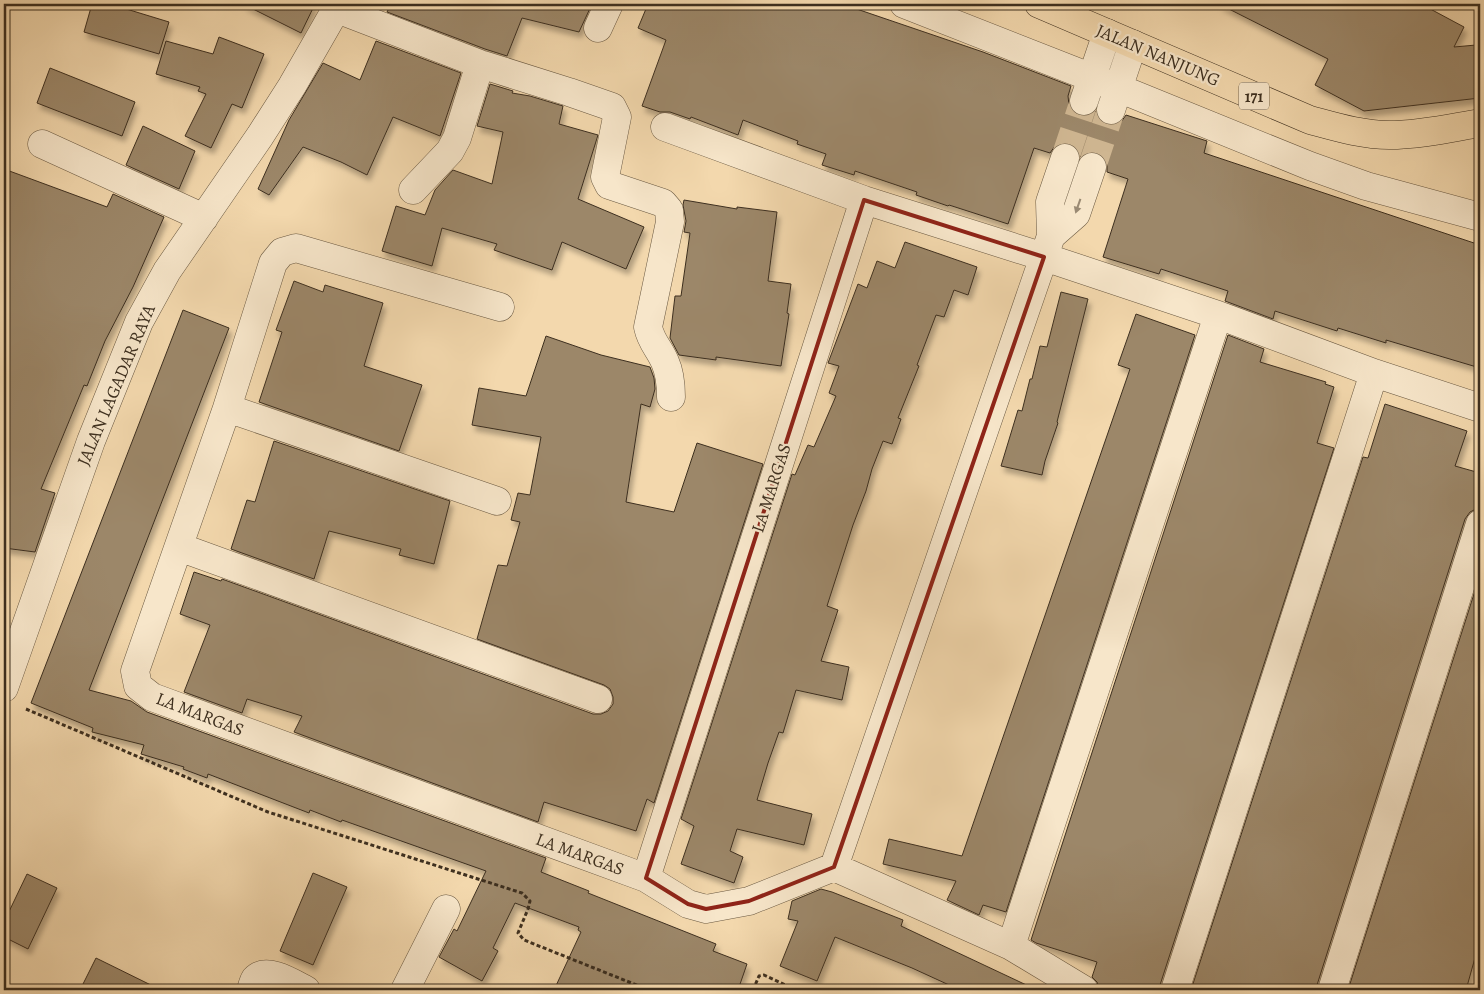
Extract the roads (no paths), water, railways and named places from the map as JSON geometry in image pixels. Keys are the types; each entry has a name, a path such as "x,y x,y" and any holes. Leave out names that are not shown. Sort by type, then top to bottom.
{"main road":[{"name":"JALAN NANJUNG","path":"1039,4 1310,120 1351,131 1388,136 1422,134 1480,123"}],"street":[{"path":"904,4 1088,90 1366,186 1480,217"},
{"path":"338,6 480,64 612,107 617,117 606,177 609,185 663,203 669,210 670,222 648,327 650,337 666,364 671,397"},
{"name":"JALAN LAGADAR RAYA","path":"13,698 91,441 139,322 167,271 292,86 338,6"},
{"path":"1088,90 1107,33"},
{"path":"1115,99 1133,44"},
{"path":"413,190 450,151 457,138 480,64"},
{"path":"665,127 864,200 1047,246 1218,315 1374,374 1480,408"},
{"path":"42,144 204,218"},
{"path":"834,867 1047,246 1050,202 1065,158"},
{"path":"1047,246 1076,214 1092,167"},
{"name":"LA MARGAS","path":"500,307 296,248 282,252 273,263 227,408 135,671 138,686 152,697 646,878 864,200"},
{"path":"1011,946 1218,315"},
{"path":"1175,990 1374,374"},
{"path":"227,408 497,501"},
{"path":"1332,990 1480,524"},
{"path":"179,547 598,699"},
{"path":"646,878 688,904 706,909 749,901 834,867 1011,946 1084,990"},
{"path":"405,990 446,908"},
{"path":"251,990 256,978 264,974 274,974 306,990"}],"tunnel":[{"path":"1065,158 1084,101"},
{"path":"1092,167 1111,110"}]}
